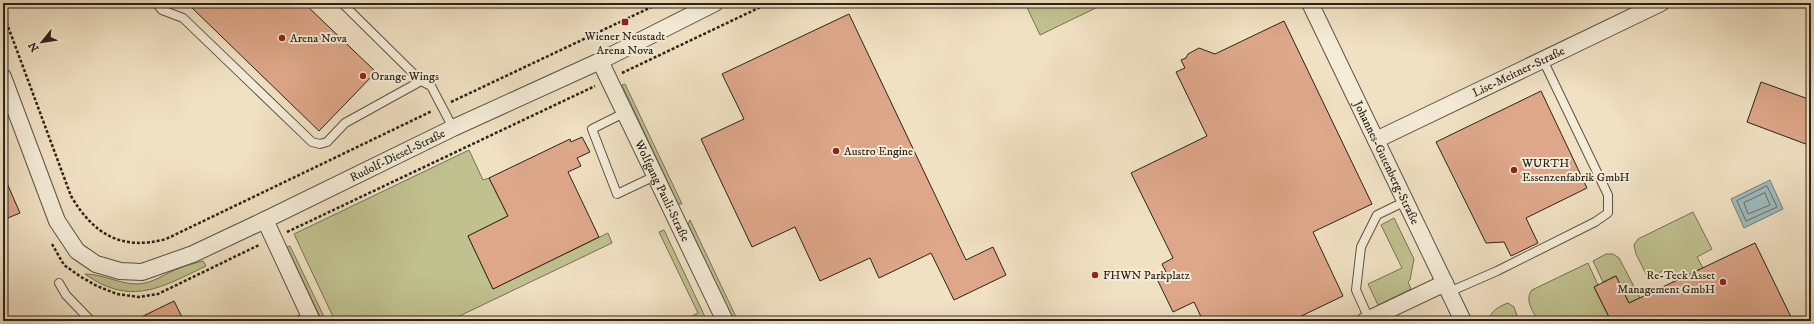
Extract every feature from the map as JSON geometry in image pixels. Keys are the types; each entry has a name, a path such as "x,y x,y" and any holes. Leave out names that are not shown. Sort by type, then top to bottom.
{"street":[{"name":"Rudolf-Diesel-Straße","path":"3,77 57,221 77,251 96,264 120,271 142,272 193,254 453,128 600,61 715,3"},
{"name":"Johannes-Gutenberg-Straße","path":"1310,3 1463,321"},
{"name":"Lise-Meitner-Straße","path":"1376,140 1661,3"},
{"name":"Wolfgang Pauli-Straße","path":"600,61 725,321"},
{"path":"265,220 307,319"},
{"path":"1367,320 1447,288"}],"lane":[{"path":"156,3 162,10 183,18 312,142 320,144 327,142 345,123 421,80"},
{"path":"342,3 421,80 431,86 453,128"},
{"path":"1447,288 1497,271 1595,222 1608,213 1608,195 1543,60"},
{"path":"624,112 592,129 616,194 655,176"},
{"path":"1367,320 1356,290 1361,247 1377,215 1406,201"},
{"path":"59,283 66,295 91,321"}],"green space":[{"path":"1025,3 1106,3 1040,35"},
{"path":"625,84 682,204 678,204 622,85"},
{"path":"469,150 483,180 489,178 508,216 468,236 493,289 608,233 612,243 449,321 335,321 294,234"},
{"path":"1693,212 1712,249 1697,257 1703,268 1674,282 1667,269 1648,278 1636,254 1634,245 1638,239"},
{"path":"1394,218 1414,259 1410,280 1408,282 1411,289 1378,305 1368,284 1402,268 1381,225"},
{"path":"690,220 737,319 732,318 688,224"},
{"path":"664,230 707,321 683,321 698,313 659,232"},
{"path":"290,246 326,321 322,321 287,247"},
{"path":"1606,254 1613,254 1619,258 1640,298 1629,303 1615,276 1603,282 1593,261"},
{"path":"203,261 206,266 175,281 146,290 132,292 117,290 102,284 85,274 92,274 130,284 143,284 175,270"},
{"path":"1588,263 1598,285 1594,287 1611,321 1538,321 1529,302 1532,290"},
{"path":"1508,303 1514,307 1519,321 1487,321 1495,310"}],"water":[{"path":"1770,180 1783,209 1744,228 1731,199"}],"building":[{"name":"Arena Nova","path":"187,3 304,3 376,72 319,131"},
{"name":"Austro Engine","path":"849,14 966,260 993,247 1006,275 954,300 931,253 879,278 870,258 820,281 795,227 752,247 701,139 744,119 722,74"},
{"path":"1284,21 1372,204 1313,232 1343,296 1291,321 1203,321 1194,302 1173,312 1157,279 1167,274 1162,264 1173,258 1131,173 1207,136 1176,72 1185,68 1181,60 1199,48 1215,54"},
{"path":"1761,82 1811,100 1811,146 1747,122"},
{"name":"WURTH Essenzenfabrik GmbH","path":"1541,91 1587,188 1526,218 1538,243 1511,256 1504,242 1486,243 1436,142"},
{"path":"582,137 590,152 577,158 581,166 568,172 599,237 493,289 468,236 508,216 489,178 570,139 571,142"},
{"path":"3,174 20,213 3,220"},
{"name":"Re-Teck Asset Management GmbH","path":"1755,243 1793,321 1611,321 1594,287 1616,276 1629,303"},
{"path":"174,301 184,321 133,321"}],"place":[{"name":"Wiener Neustadt Arena Nova","path":"625,22"},
{"name":"Arena Nova","path":"282,38"},
{"name":"Orange Wings","path":"363,76"},
{"name":"Austro Engine","path":"836,151"},
{"name":"WURTH Essenzenfabrik GmbH","path":"1514,170"},
{"name":"FHWN Parkplatz","path":"1095,275"},
{"name":"Re-Teck Asset Management GmbH","path":"1723,282"}]}
